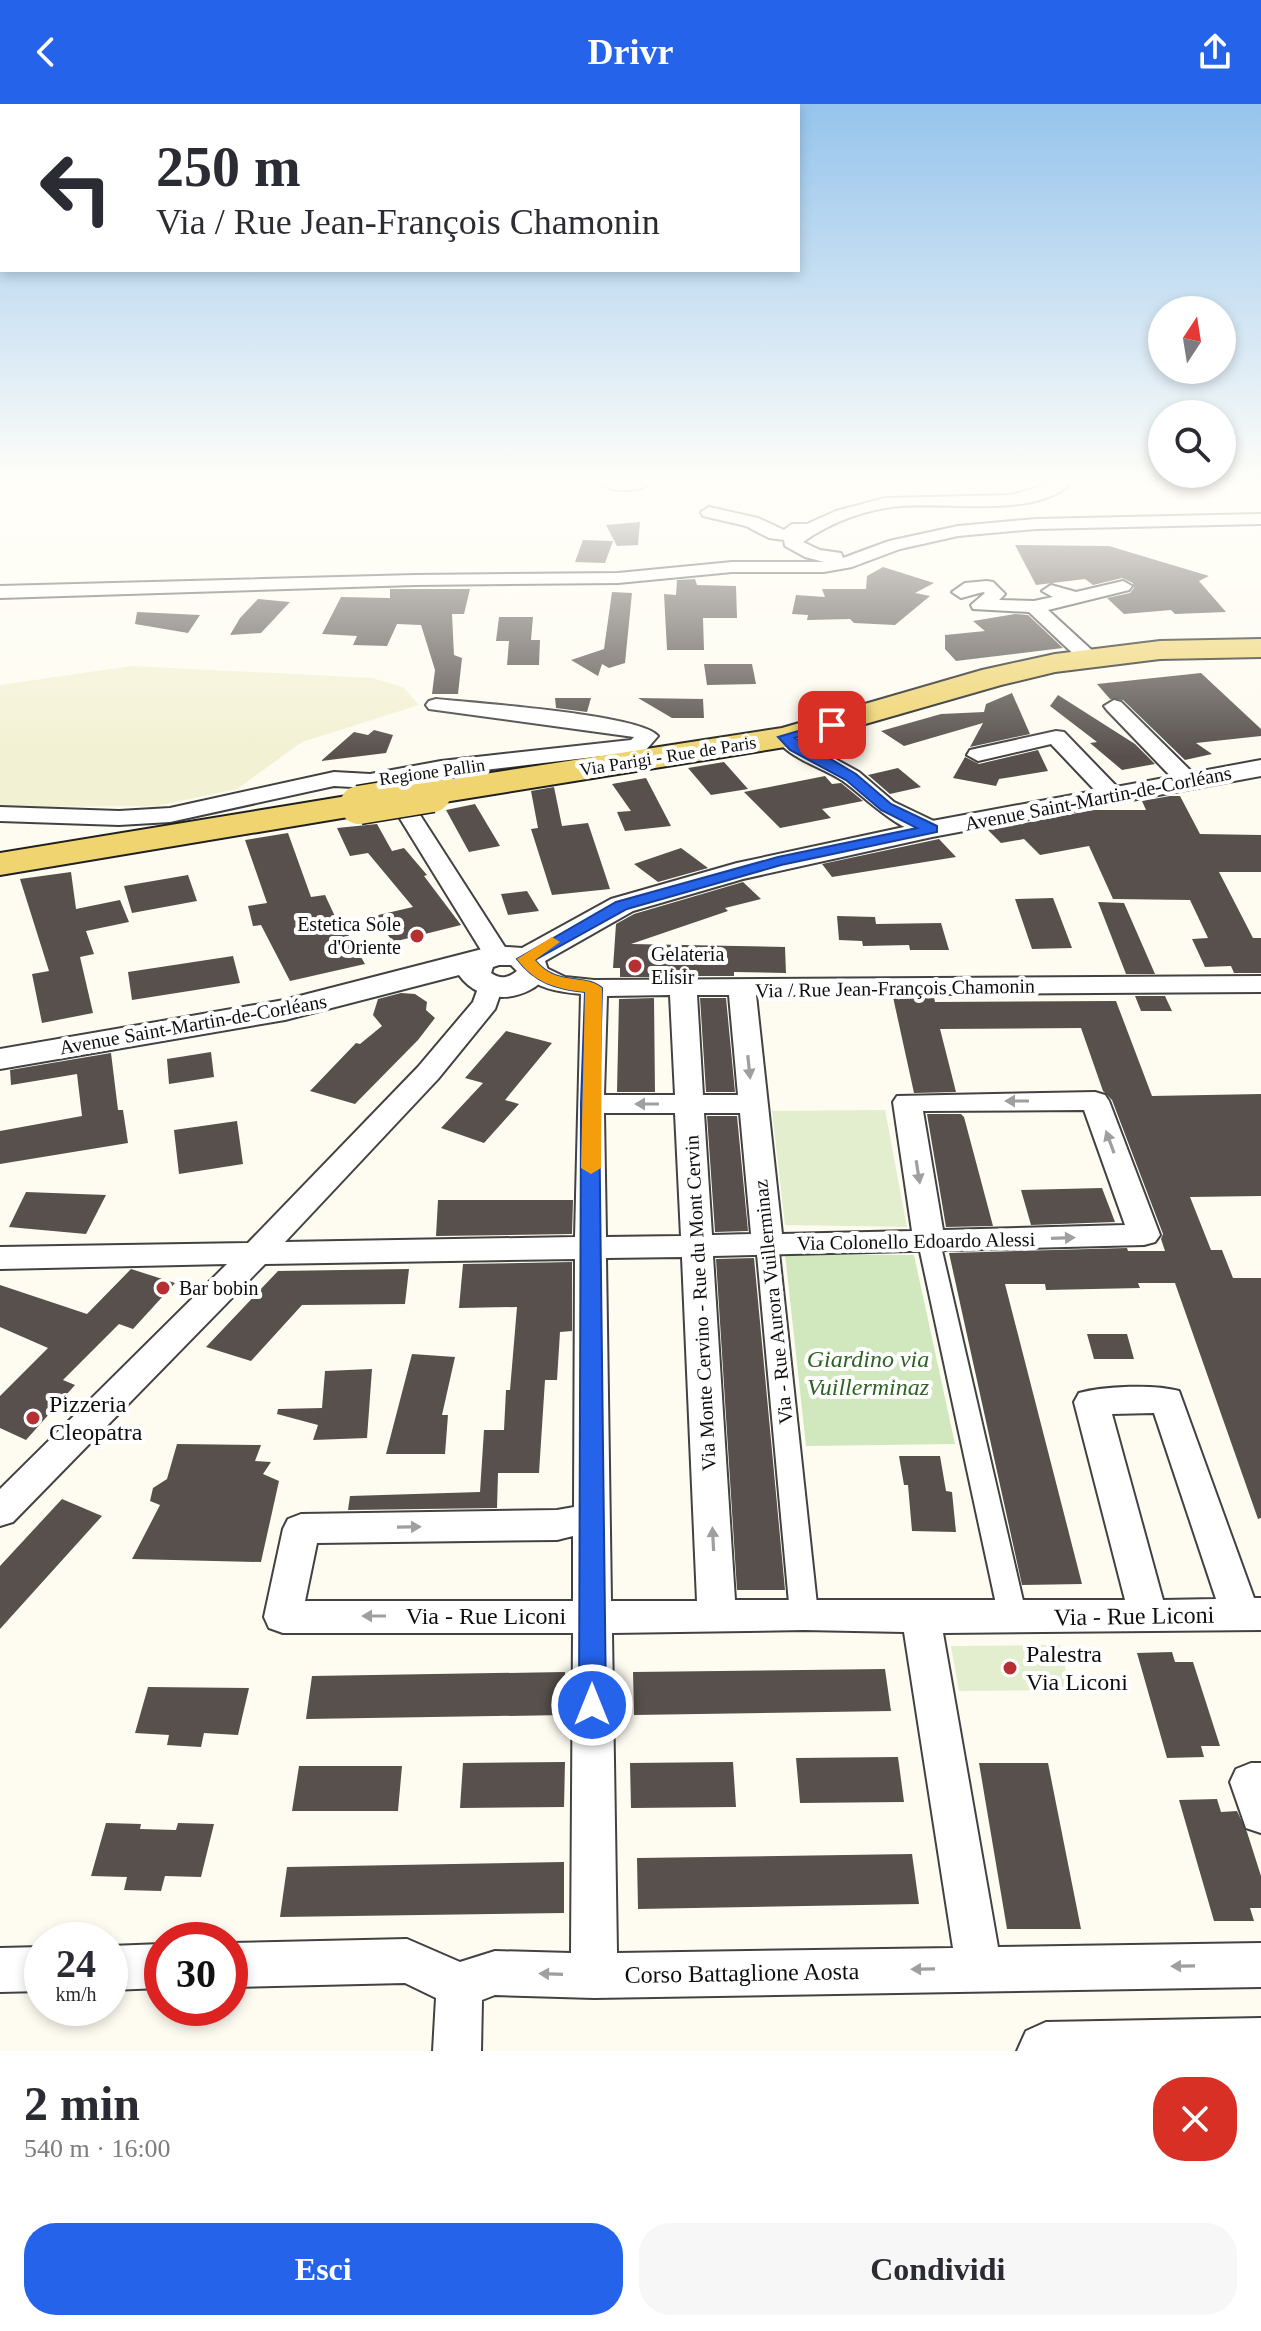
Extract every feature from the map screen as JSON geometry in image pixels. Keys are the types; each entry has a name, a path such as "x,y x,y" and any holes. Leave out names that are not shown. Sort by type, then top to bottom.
{"main road":[{"name":"Via Parigi - Rue de Paris","path":"0,864 390,794 785,737 993,677 1089,658 1187,648 1261,648"},
{"name":"Via Parigi - Rue de Paris","path":"0,849 117,843"}],"street":[{"path":"0,592 651,575"},
{"path":"961,592 987,586 996,594 980,605 989,608 1034,607 1068,603 1076,598 1123,586"},
{"path":"1051,591 1076,598"},
{"path":"1034,607 1089,658"},
{"name":"Regione Pallin","path":"0,814 145,818 264,797 334,779 390,794 441,768 637,746 647,736 615,726 436,705"},
{"path":"1114,706 1189,782"},
{"path":"785,737 795,747 851,777 886,807 932,829"},
{"path":"978,755 1056,737 1113,796"},
{"name":"Avenue Saint-Martin-de-Corléans","path":"0,1059 275,1012 505,966 622,905 778,861 1261,768"},
{"path":"0,1512 254,1256 468,1028 486,1003 505,966 390,794"},
{"name":"Via / Rue Jean-François Chamonin","path":"505,966 558,984 594,988 1261,984"},
{"path":"594,988 590,1104 594,1976"},
{"name":"Via Monte Cervino - Rue du Mont Cervin","path":"683,989 717,1617"},
{"name":"Via - Rue Aurora Vuillerminaz","path":"742,989 804,1614"},
{"name":"Via Colonello Edoardo Alessi","path":"0,1258 254,1256 697,1244 929,1242 1144,1235 1095,1101 907,1102 929,1242"},
{"path":"590,1104 753,1104"},
{"path":"929,1242 1013,1618"},
{"path":"1148,1616 1091,1402 1167,1400 1250,1614"},
{"name":"Via - Rue Liconi","path":"592,1518 557,1525 301,1529 283,1617 717,1617 804,1614 1013,1618 1250,1614"},
{"path":"921,1616 979,1968"},
{"path":"1261,1782 1251,1782 1261,1814"},
{"path":"248,1965 407,1961 459,1985 457,2051"},
{"name":"Corso Battaglione Aosta","path":"459,1985 495,1973 594,1976 1261,1965"},
{"path":"0,1970 24,1969"},
{"path":"1046,2051 1261,2047"}],"shaded area":[{"path":"132,666 372,678 403,687 419,705 302,742 237,789 157,806 0,807 0,685"}],"green space":[{"path":"885,1110 907,1227 785,1225 772,1111"},
{"name":"Giardino via Vuillerminaz","path":"785,1254 914,1255 955,1444 806,1446"},
{"name":"Palestra Via Liconi","path":"1060,1645 1070,1690 959,1691 951,1646"}],"building":[{"path":"908,575 934,583 915,593 930,596 895,625 854,623 850,619 807,620 808,615 792,614 796,595 825,597 822,589 866,589 867,576"},
{"path":"1031,575 1205,575 1209,576 1199,581 1226,612 1175,614 1171,610 1124,614 1107,598 1130,593 1134,588 1133,583 1122,578 1093,585 1085,579 1036,585"},
{"path":"695,579 697,585 736,586 737,618 703,618 704,650 667,650 664,594 676,595 677,580"},
{"path":"390,589 470,589 464,614 452,614 454,655 462,658 458,694 432,694 435,670 421,625 397,624 387,646 353,645 357,636 322,634 341,597 390,598"},
{"path":"612,592 632,593 625,663 609,668 602,664 598,676 571,660 604,649"},
{"path":"258,599 290,602 261,633 230,635 240,618"},
{"path":"137,612 200,615 188,633 135,624"},
{"path":"1015,614 1028,615 1063,648 956,661 945,649 945,635 985,631 973,621"},
{"path":"499,617 533,617 531,640 540,640 539,665 507,665 509,641 496,641"},
{"path":"704,664 752,664 756,684 707,685"},
{"path":"1201,673 1261,729 1261,736 1196,743 1212,754 1185,760 1123,700 1110,699 1097,684"},
{"path":"1012,693 1030,734 970,747 983,723 904,746 881,731 941,714 984,712 986,704"},
{"path":"1058,695 1135,744 1155,764 1122,770 1090,743 1097,742 1050,706"},
{"path":"555,698 591,698 587,712 556,708"},
{"path":"638,698 703,699 704,718 672,718"},
{"path":"374,730 393,735 386,753 321,761 354,732 368,735"},
{"path":"1038,750 1048,771 999,779 996,786 953,778 965,757 979,764"},
{"path":"724,762 748,789 711,795 688,768"},
{"path":"898,768 921,787 890,794 868,775"},
{"path":"825,776 832,784 841,783 863,801 822,809 831,818 780,828 744,792"},
{"path":"646,778 671,826 625,831 617,812 631,811 612,784"},
{"path":"554,787 562,826 588,823 610,889 552,895 531,829 538,828 531,791"},
{"path":"1180,796 1200,834 1261,835 1261,872 1219,872 1253,938 1261,938 1261,973 1234,973 1231,966 1205,967 1192,939 1208,938 1190,900 1113,899 1089,846 1040,855 1024,839 1001,843 988,830 1093,810 1146,810 1142,801"},
{"path":"475,804 500,846 469,852 446,810"},
{"path":"377,824 392,851 404,848 427,875 424,876 461,925 393,942 374,916 413,907 368,853 350,856 337,828"},
{"path":"288,833 311,897 325,895 339,925 342,924 365,964 290,981 261,925 253,926 248,906 267,903 245,840"},
{"path":"939,839 956,857 832,877 822,864"},
{"path":"681,848 708,868 658,882 634,864"},
{"path":"71,872 76,909 120,900 129,922 86,931 94,954 80,957 93,1013 42,1023 32,974 49,971 20,879"},
{"path":"188,875 197,901 132,913 124,886"},
{"path":"743,882 761,899 725,908 728,911 631,944 785,947 786,973 734,972 734,976 693,976 693,971 654,970 654,977 620,977 620,968 613,968 616,924 634,914"},
{"path":"527,891 539,911 508,915 501,894"},
{"path":"1053,898 1072,948 1032,949 1015,899"},
{"path":"1098,902 1124,903 1155,974 1126,974"},
{"path":"837,916 875,917 876,924 941,923 949,950 910,950 909,945 863,946 862,941 839,940"},
{"path":"233,956 240,983 132,1000 128,972"},
{"path":"401,993 415,994 427,1002 426,1010 435,1018 418,1040 355,1104 310,1091 356,1043 360,1044 382,1026 373,1015 378,999"},
{"path":"1135,996 1165,996 1172,1011 1141,1011"},
{"path":"893,997 934,997 935,1002 1116,1001 1152,1096 1261,1094 1261,1196 1190,1197 1211,1250 1222,1250 1233,1278 1261,1278 1261,1518 1258,1519 1175,1283 1138,1283 1140,1288 1046,1290 1045,1284 1005,1284 1082,1584 1022,1585 949,1253 1127,1248 1128,1251 1165,1251 1161,1239 1163,1234 1112,1100 1103,1091 1081,1028 940,1029 956,1092 914,1093"},
{"path":"654,998 655,1092 617,1092 619,999"},
{"path":"700,998 726,998 735,1092 706,1092"},
{"path":"506,1031 552,1043 505,1100 519,1104 484,1143 441,1128 483,1083 465,1078"},
{"path":"211,1052 214,1077 169,1084 167,1059"},
{"path":"111,1053 118,1110 123,1110 128,1143 0,1164 0,1131 82,1116 77,1074 11,1085 10,1070"},
{"path":"927,1114 961,1114 964,1117 993,1226 946,1227"},
{"path":"707,1116 737,1116 748,1231 715,1232"},
{"path":"237,1121 243,1164 179,1174 174,1130"},
{"path":"1102,1188 1115,1222 1031,1225 1021,1190"},
{"path":"26,1192 106,1195 86,1234 9,1227"},
{"path":"438,1200 573,1200 572,1234 436,1236"},
{"path":"754,1258 785,1590 737,1590 716,1259"},
{"path":"572,1262 572,1331 560,1332 557,1380 545,1380 539,1473 498,1473 497,1508 348,1510 350,1496 480,1492 484,1430 504,1430 517,1307 459,1308 463,1264"},
{"path":"131,1269 175,1283 133,1329 119,1324 63,1380 75,1385 26,1440 0,1428 0,1396 48,1348 0,1327 0,1285 87,1314"},
{"path":"409,1269 405,1304 302,1305 251,1361 206,1347 278,1271"},
{"path":"1087,1334 1127,1334 1134,1359 1094,1359"},
{"path":"412,1354 455,1357 442,1415 448,1415 445,1454 386,1454"},
{"path":"372,1369 367,1438 313,1440 318,1425 277,1414 278,1409 322,1408 325,1371"},
{"path":"177,1444 261,1445 255,1461 271,1462 263,1474 279,1481 261,1562 132,1559 160,1505 150,1501 153,1488 167,1479"},
{"path":"899,1456 940,1456 946,1491 952,1492 956,1532 912,1531 908,1485 904,1485"},
{"path":"62,1499 102,1516 0,1629 0,1566"},
{"path":"1172,1652 1175,1662 1193,1662 1220,1746 1201,1746 1204,1757 1167,1758 1137,1653"},
{"path":"885,1669 891,1711 634,1715 633,1672"},
{"path":"565,1672 565,1715 306,1719 312,1676"},
{"path":"148,1687 249,1688 238,1735 204,1733 201,1747 167,1745 169,1735 135,1733"},
{"path":"898,1757 904,1802 800,1803 796,1758"},
{"path":"565,1762 564,1807 460,1808 463,1763"},
{"path":"733,1762 736,1807 631,1808 630,1763"},
{"path":"979,1763 1048,1763 1081,1929 1007,1929"},
{"path":"299,1766 402,1766 398,1811 292,1811"},
{"path":"1217,1799 1221,1812 1237,1811 1261,1876 1261,1908 1250,1908 1254,1921 1214,1921 1179,1800"},
{"path":"106,1823 141,1824 140,1829 176,1830 178,1823 214,1824 201,1877 165,1876 161,1891 124,1890 127,1877 91,1876"},
{"path":"912,1854 919,1904 638,1909 637,1858"},
{"path":"564,1862 564,1913 280,1917 287,1867"}],"slow traffic":[{"path":"552,942 525,959 534,970 558,984 594,988 591,1168"}],"place":[{"name":"Estetica Sole d'Oriente","path":"417,936"},
{"name":"Gelateria Elisir","path":"635,966"},
{"name":"Bar bobin","path":"163,1288"},
{"name":"Pizzeria Cleopatra","path":"33,1418"},
{"name":"Palestra Via Liconi","path":"1010,1668"}],"route":[{"path":"592,1705 590,1104 594,988 558,984 534,970 525,959 622,905 778,861 932,829 886,807 851,777 795,747 785,737 832,725"}]}
